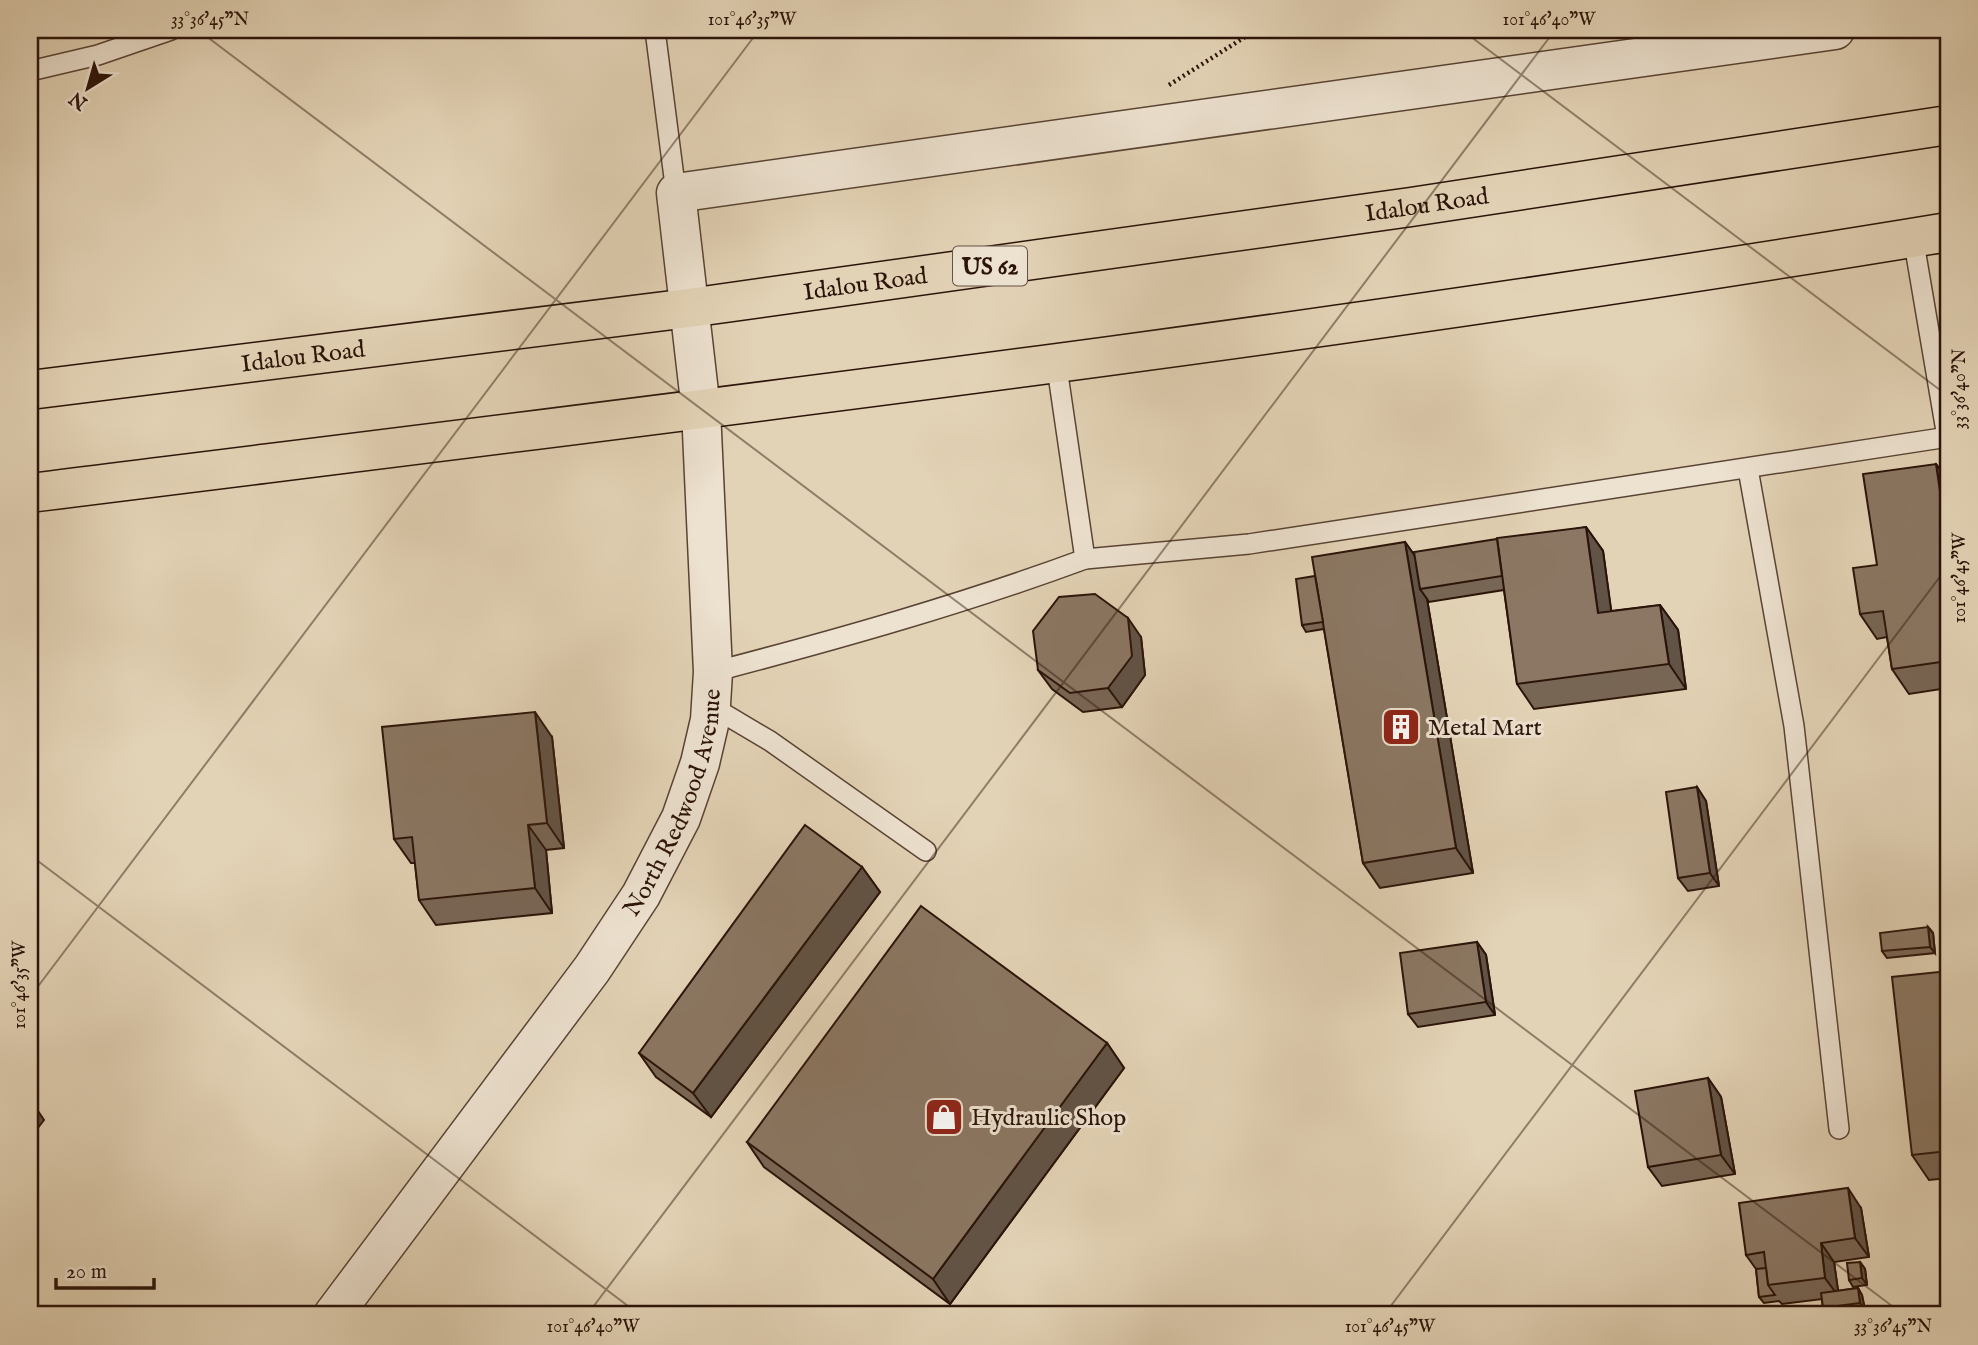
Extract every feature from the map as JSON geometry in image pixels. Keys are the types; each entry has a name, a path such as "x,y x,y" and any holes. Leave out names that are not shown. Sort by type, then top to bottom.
{"highway":[{"name":"Idalou Road","path":"30,390 689,308 1411,207 1948,125"},
{"path":"30,493 701,410 1521,298 1930,235"}],"street":[{"path":"676,193 1835,30"},
{"name":"North Redwood Avenue","path":"332,1315 500,1096 592,969 641,895 681,818 701,763 712,689 701,410 676,193"}],"lane":[{"path":"30,71 97,55 172,30"},
{"path":"655,30 676,193"},
{"path":"926,851 770,741 712,689 865,632 1005,588 1085,559 1249,544 1948,437 1930,235"},
{"path":"1056,361 1085,559"},
{"path":"1748,469 1794,726 1839,1129"}],"path":[{"path":"1160,90 1196,71 1256,30"}],"building":[{"path":"1936,464 1948,545 1948,661 1892,669 1883,611 1860,614 1853,568 1877,565 1863,474"},
{"path":"1586,527 1598,613 1660,605 1669,664 1517,684 1497,538"},
{"path":"1497,539 1502,576 1420,589 1414,552"},
{"name":"Metal Mart","path":"1405,542 1456,848 1363,863 1312,557"},
{"path":"1315,576 1323,622 1302,625 1296,579"},
{"path":"1095,594 1128,618 1132,656 1108,688 1070,693 1038,670 1033,631 1059,597"},
{"path":"535,712 547,823 528,825 535,888 419,900 412,837 394,839 382,727"},
{"path":"1697,787 1710,873 1678,878 1666,792"},
{"path":"805,825 862,867 693,1093 639,1053"},
{"name":"Hydraulic Shop","path":"921,906 1107,1043 933,1279 747,1142"},
{"path":"1928,927 1930,947 1882,951 1880,933"},
{"path":"1477,942 1486,1002 1408,1014 1400,953"},
{"path":"1948,971 1948,1151 1912,1155 1892,977"},
{"path":"1708,1078 1721,1155 1648,1167 1635,1091"},
{"path":"1848,1188 1855,1238 1821,1243 1825,1278 1768,1285 1764,1252 1746,1255 1739,1203"},
{"path":"1860,1262 1862,1278 1849,1280 1847,1263"},
{"path":"1766,1268 1768,1285 1775,1295 1759,1297 1756,1269"},
{"path":"1858,1288 1860,1303 1823,1308 1821,1293"}],"place":[{"name":"Metal Mart","path":"1401,727"},
{"name":"Hydraulic Shop","path":"944,1117"}]}
